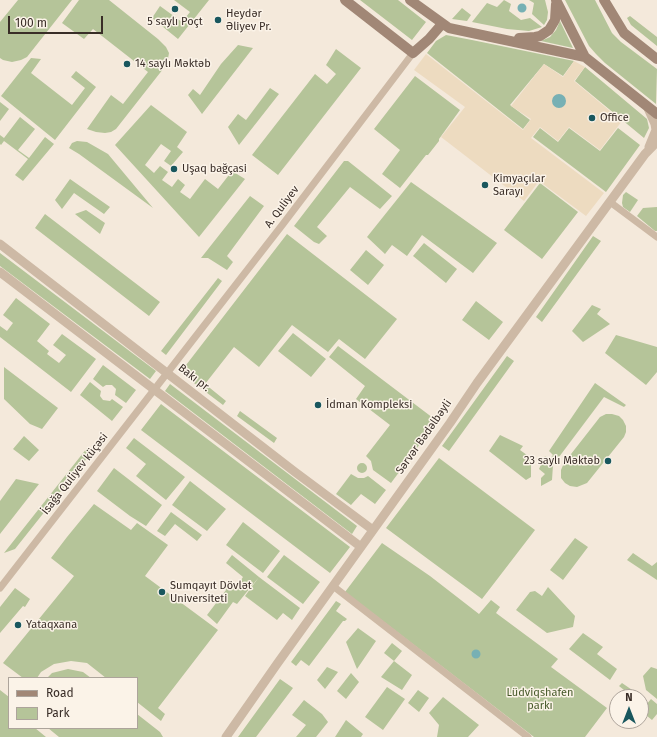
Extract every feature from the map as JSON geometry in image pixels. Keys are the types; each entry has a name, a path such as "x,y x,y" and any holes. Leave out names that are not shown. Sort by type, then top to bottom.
{"main road":[{"path":"345,0 413,53 429,40 442,24"},
{"path":"410,0 442,24 454,29 585,57"},
{"path":"499,38 535,37 545,33 553,25 555,20 556,0"},
{"path":"556,0 585,57 657,114"},
{"path":"604,0 624,33 657,59"}],"street":[{"name":"A. Quliyev","path":"167,372 283,224 413,53"},
{"path":"646,154 656,130 647,106"},
{"path":"646,154 657,142"},
{"name":"Sərvər Bədəlbəyli","path":"226,737 477,383 646,154"},
{"path":"610,202 657,237"},
{"name":"Bakı pr.","path":"0,244 295,472 373,530"},
{"path":"0,272 361,547"},
{"name":"İsağa Quliyev küçəsi","path":"0,588 167,372"},
{"path":"333,586 528,737"}],"green space":[{"path":"18,0 72,0 27,57 12,62 0,58 0,22"},
{"path":"79,0 109,0 158,39 166,47 169,53 167,64 116,129 111,132 96,132 87,129 111,95 123,104 148,72 93,29 84,39 62,23"},
{"path":"174,0 209,0 178,39 152,18 160,6 182,22 190,12"},
{"path":"360,0 398,0 426,22 412,40"},
{"path":"504,0 511,4 509,11 521,20 530,18 542,27 529,31 507,29 472,22 487,3 497,7"},
{"path":"529,0 545,0 548,12 547,20 544,25 532,14 534,3"},
{"path":"565,0 595,0 612,33 621,42 657,69 656,104 605,63 589,46"},
{"path":"462,8 471,15 467,21 452,19"},
{"path":"630,16 657,37 657,46 631,25 627,18"},
{"path":"560,21 573,48 541,41 550,37 556,30"},
{"path":"446,35 574,61 563,76 544,64 510,105 530,120 523,129 427,53 436,41"},
{"path":"238,45 253,48 202,114 188,95 193,89 200,95 221,64"},
{"path":"336,49 361,68 278,175 252,155 315,74 327,84 336,74 326,65"},
{"path":"31,58 41,59 31,73 72,105 85,88 71,77 76,71 96,87 55,140 1,96"},
{"path":"585,67 647,119 649,128 644,138 575,81"},
{"path":"415,76 460,110 439,141 400,188 382,174 400,150 374,129"},
{"path":"270,88 279,94 239,145 228,127 238,114 246,120"},
{"path":"0,102 9,109 0,121"},
{"path":"151,105 187,132 177,147 183,152 171,166 164,161 171,151 161,144 145,165 154,173 160,166 168,172 162,180 172,187 178,179 185,185 180,192 190,199 205,179 218,189 232,171 245,179 199,237 115,145"},
{"path":"20,117 35,129 18,150 29,158 45,137 54,144 23,181 15,175 28,159 4,141 1,145 0,144 0,135 4,138"},
{"path":"540,128 558,142 569,128 600,151 618,128 640,145 606,192 533,137"},
{"path":"77,141 87,142 108,154 153,208 69,148 72,143"},
{"path":"344,161 348,161 392,196 380,209 350,187 317,227 327,236 319,244 314,242 294,226"},
{"path":"70,179 110,207 104,214 74,193 62,209 55,200"},
{"path":"411,182 497,243 473,273 422,235 407,256 392,245 385,254 367,237"},
{"path":"540,183 578,212 542,259 504,230"},
{"path":"626,192 638,200 630,212 623,207 622,203 623,195"},
{"path":"250,196 264,206 227,256 233,262 227,270 208,258 201,258"},
{"path":"657,207 657,231 655,231 637,216 643,208"},
{"path":"86,210 105,223 100,234 75,214"},
{"path":"45,214 160,302 149,316 35,228"},
{"path":"287,234 397,319 365,359 339,339 328,352 292,325 259,367 234,347 205,384 226,401 223,405 186,377 188,373 183,369"},
{"path":"593,236 601,241 542,322 536,317"},
{"path":"424,243 457,269 446,283 413,256"},
{"path":"366,250 384,265 368,285 350,270"},
{"path":"0,253 156,371 150,379 0,266"},
{"path":"218,278 222,281 166,355 161,351"},
{"path":"16,298 50,324 37,341 49,351 47,354 59,363 66,355 53,345 62,334 96,359 71,392 0,337 0,326 7,331 13,323 3,315"},
{"path":"476,301 503,322 489,340 462,320"},
{"path":"592,305 601,309 597,314 610,324 583,342 572,331"},
{"path":"293,333 326,359 311,377 278,351"},
{"path":"616,335 657,347 657,372 646,385 605,353"},
{"path":"338,346 437,421 391,483 373,470 371,461 366,456 390,425 356,399 365,386 329,357"},
{"path":"507,356 514,361 449,451 442,446"},
{"path":"103,365 136,390 126,403 115,395 116,389 112,385 106,385 103,387 93,379"},
{"path":"4,367 58,408 42,429 30,424 4,399"},
{"path":"90,382 101,391 100,396 103,400 110,401 112,399 123,407 112,421 80,395"},
{"path":"595,383 626,405 624,407 604,397 553,465 552,480 541,486 541,478 545,474 539,469 545,456 550,459 553,455 549,451"},
{"path":"170,384 357,526 352,534 165,391"},
{"path":"161,404 350,547 330,573 141,430"},
{"path":"240,411 277,438 274,443 237,416"},
{"path":"606,414 619,416 623,420 626,426 624,437 587,483 577,487 570,486 561,478 561,470 564,463 600,417"},
{"path":"500,435 523,446 520,450 531,458 531,477 526,480 489,451"},
{"path":"24,436 39,450 29,461 13,449"},
{"path":"134,438 185,477 166,500 136,476 146,464 126,448"},
{"path":"87,448 92,452 15,549 4,553"},
{"path":"439,458 535,530 482,599 386,528"},
{"path":"360,463 364,463 367,468 364,473 360,473 357,470 357,466"},
{"path":"114,468 162,505 146,526 97,491"},
{"path":"351,474 358,478 368,476 386,490 375,504 361,494 351,505 336,494"},
{"path":"16,479 39,484 0,534 0,501"},
{"path":"190,481 226,509 207,531 172,505"},
{"path":"94,504 131,530 137,523 168,545 145,576 218,630 158,708 165,714 161,721 138,703 138,677 105,677 87,663 71,661 54,664 41,672 38,677 22,677 3,663 74,576 51,558"},
{"path":"171,512 202,535 197,541 175,524 165,536 157,531"},
{"path":"243,522 280,551 263,573 226,545"},
{"path":"575,538 588,547 563,580 550,570"},
{"name":"Lüdviqshafen parkı","path":"382,543 430,576 479,614 491,600 500,607 496,613 558,659 551,667 607,708 585,737 534,737 345,592"},
{"path":"633,553 652,566 657,562 657,580 627,560"},
{"path":"232,555 259,577 237,604 233,602 217,624 207,615 226,590 224,587 227,583 235,589 243,577 226,563"},
{"path":"284,555 320,582 303,604 267,577"},
{"path":"259,577 300,608 292,620 283,613 277,620 245,596"},
{"path":"548,587 575,616 573,627 547,633 516,610 530,592 535,591 542,596"},
{"path":"15,588 30,599 25,607 23,606 0,633 0,607"},
{"path":"336,601 341,604 336,611 347,619 343,621 309,666 301,660 296,666 291,662"},
{"path":"358,628 376,641 357,669 346,642"},
{"path":"583,633 603,647 597,654 617,669 610,680 569,649"},
{"path":"392,643 402,651 394,661 384,653"},
{"path":"394,661 412,675 402,690 381,677"},
{"path":"327,667 338,672 325,689 317,680"},
{"path":"651,667 657,669 657,699 649,692 649,689 646,689 643,676"},
{"path":"68,669 83,672 90,677 48,677 52,673"},
{"path":"351,673 359,682 346,699 337,691"},
{"path":"280,679 293,688 256,737 238,737"},
{"path":"622,683 631,689 623,689 619,686"},
{"path":"387,687 405,699 383,730 365,717"},
{"path":"0,690 8,696 8,729 36,729 46,737 0,737"},
{"path":"418,690 429,698 419,712 408,703"},
{"path":"443,697 479,725 468,737 437,737 439,725 429,713"},
{"path":"651,699 657,704 657,714 652,720 649,718 649,701"},
{"path":"304,700 322,714 328,722 316,737 296,737 306,725 292,715"},
{"path":"138,715 160,732 163,737 59,737 49,729 138,729"},
{"path":"346,720 363,734 361,737 335,737"}],"shaded area":[{"path":"426,54 523,130 531,119 511,106 544,64 563,77 574,61 585,67 574,81 622,121 600,150 569,127 558,141 540,127 531,138 604,193 586,216 539,181 524,201 441,137 465,107 414,70"}],"water":[{"path":"520,4 524,4 526,8 524,12 520,12 518,10 518,6"},
{"path":"559,94 564,96 566,101 564,106 559,108 554,106 552,101 554,96"},
{"path":"474,650 478,650 480,654 478,658 474,658 472,656 472,652"}],"place":[{"name":"5 saylı Poçt","path":"175,9"},
{"name":"Heydər Əliyev Pr.","path":"218,20"},
{"name":"14 saylı Məktəb","path":"127,64"},
{"name":"Office","path":"592,118"},
{"name":"Uşaq bağçasi","path":"174,169"},
{"name":"Kimyaçılar Sarayı","path":"485,185"},
{"name":"İdman Kompleksi","path":"318,405"},
{"name":"23 saylı Məktəb","path":"608,461"},
{"name":"Sumqayıt Dövlət Universiteti","path":"162,592"},
{"name":"Yataqxana","path":"18,625"}]}
